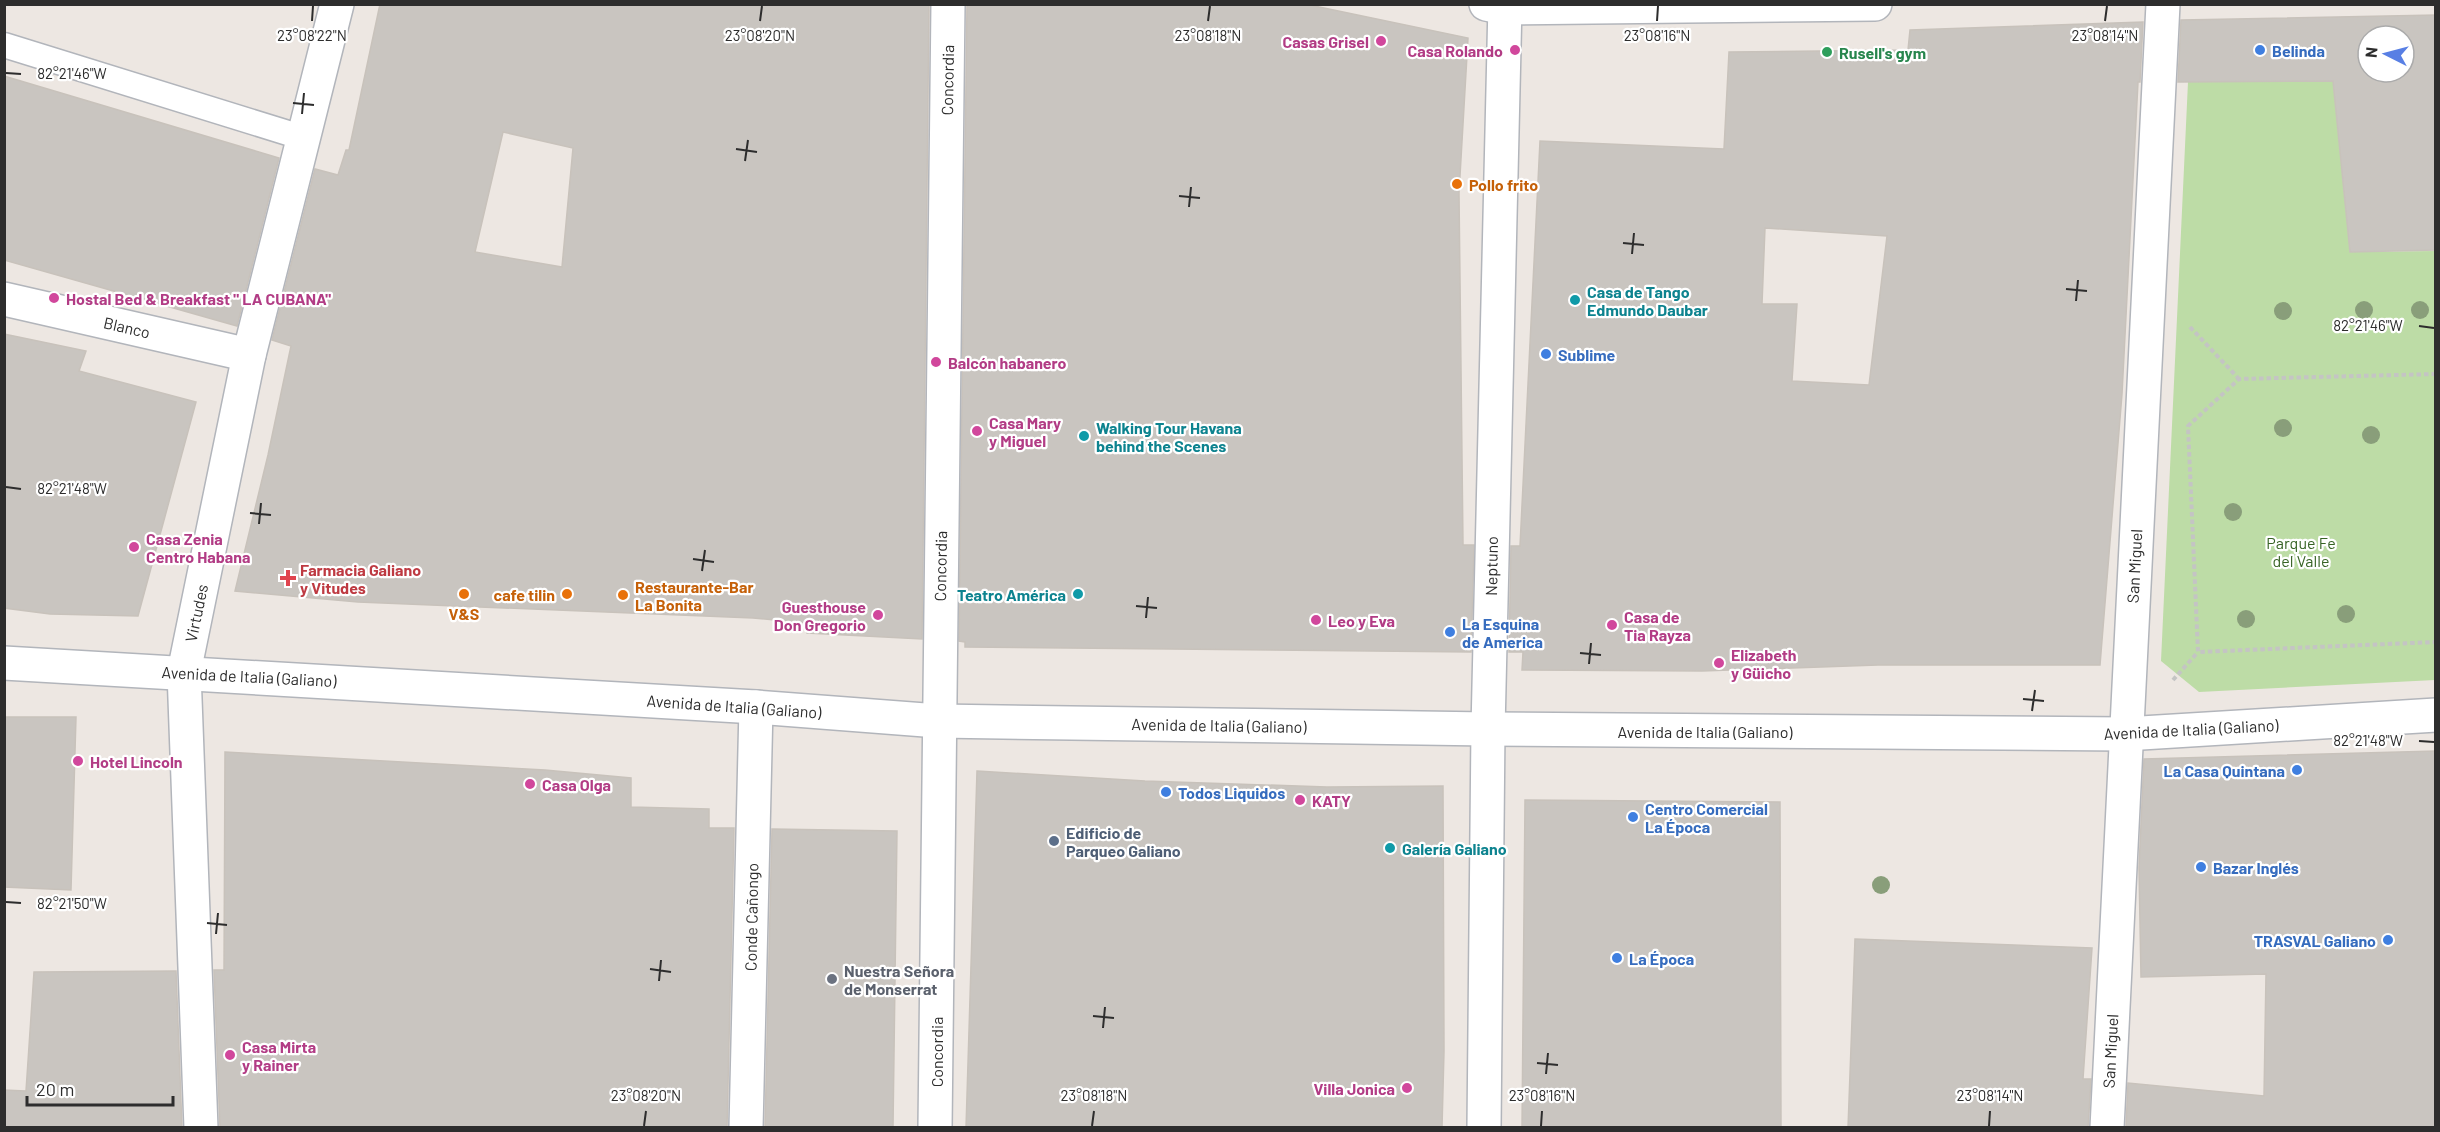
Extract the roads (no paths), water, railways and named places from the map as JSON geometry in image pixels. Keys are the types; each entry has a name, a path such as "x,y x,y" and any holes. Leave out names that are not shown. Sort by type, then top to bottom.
{"street":[{"name":"Virtudes","path":"201,1128 184,672 249,355 337,4"},
{"name":"Concordia","path":"935,1128 948,4"},
{"path":"1498,6 1875,4"},
{"name":"San Miguel","path":"2107,1128 2163,4"},
{"name":"Neptuno","path":"1484,1128 1498,6"},
{"name":"Blanco","path":"4,298 249,355"},
{"name":"Avenida de Italia (Galiano)","path":"4,663 756,707 938,721 1488,729 2125,734 2436,715"},
{"name":"Conde Cañongo","path":"746,1128 756,707"}],"lane":[{"path":"4,45 304,138"}],"place":[{"name":"Casas Grisel","path":"1381,41"},
{"name":"Casa Rolando","path":"1515,50"},
{"name":"Belinda","path":"2260,50"},
{"name":"Rusell's gym","path":"1827,52"},
{"name":"Pollo frito","path":"1457,184"},
{"name":"Hostal Bed & Breakfast \" LA CUBANA\"","path":"54,298"},
{"name":"Casa de Tango Edmundo Daubar","path":"1575,300"},
{"name":"Sublime","path":"1546,354"},
{"name":"Balcón habanero","path":"936,362"},
{"name":"Casa Mary y Miguel","path":"977,431"},
{"name":"Walking Tour Havana behind the Scenes","path":"1084,436"},
{"name":"Casa Zenia Centro Habana","path":"134,547"},
{"name":"Farmacia Galiano y Vitudes","path":"288,578"},
{"name":"V&S","path":"464,594"},
{"name":"cafe tilin","path":"567,594"},
{"name":"Teatro América","path":"1078,594"},
{"name":"Restaurante-Bar La Bonita","path":"623,595"},
{"name":"Guesthouse Don Gregorio","path":"878,615"},
{"name":"Leo y Eva","path":"1316,620"},
{"name":"Casa de Tia Rayza","path":"1612,625"},
{"name":"La Esquina de America","path":"1450,632"},
{"name":"Elizabeth y Güicho","path":"1719,663"},
{"name":"Hotel Lincoln","path":"78,761"},
{"name":"La Casa Quintana","path":"2297,770"},
{"name":"Casa Olga","path":"530,784"},
{"name":"Todos Liquidos","path":"1166,792"},
{"name":"KATY","path":"1300,800"},
{"name":"Centro Comercial La Época","path":"1633,817"},
{"name":"Edificio de Parqueo Galiano","path":"1054,841"},
{"name":"Galería Galiano","path":"1390,848"},
{"name":"Bazar Inglés","path":"2201,867"},
{"name":"TRASVAL Galiano","path":"2388,940"},
{"name":"La Época","path":"1617,958"},
{"name":"Nuestra Señora de Monserrat","path":"832,979"},
{"name":"Casa Mirta y Rainer","path":"230,1055"},
{"name":"Villa Jonica","path":"1407,1088"}],"park label":[{"name":"Parque Fe del Valle","path":"2301,551"}]}
